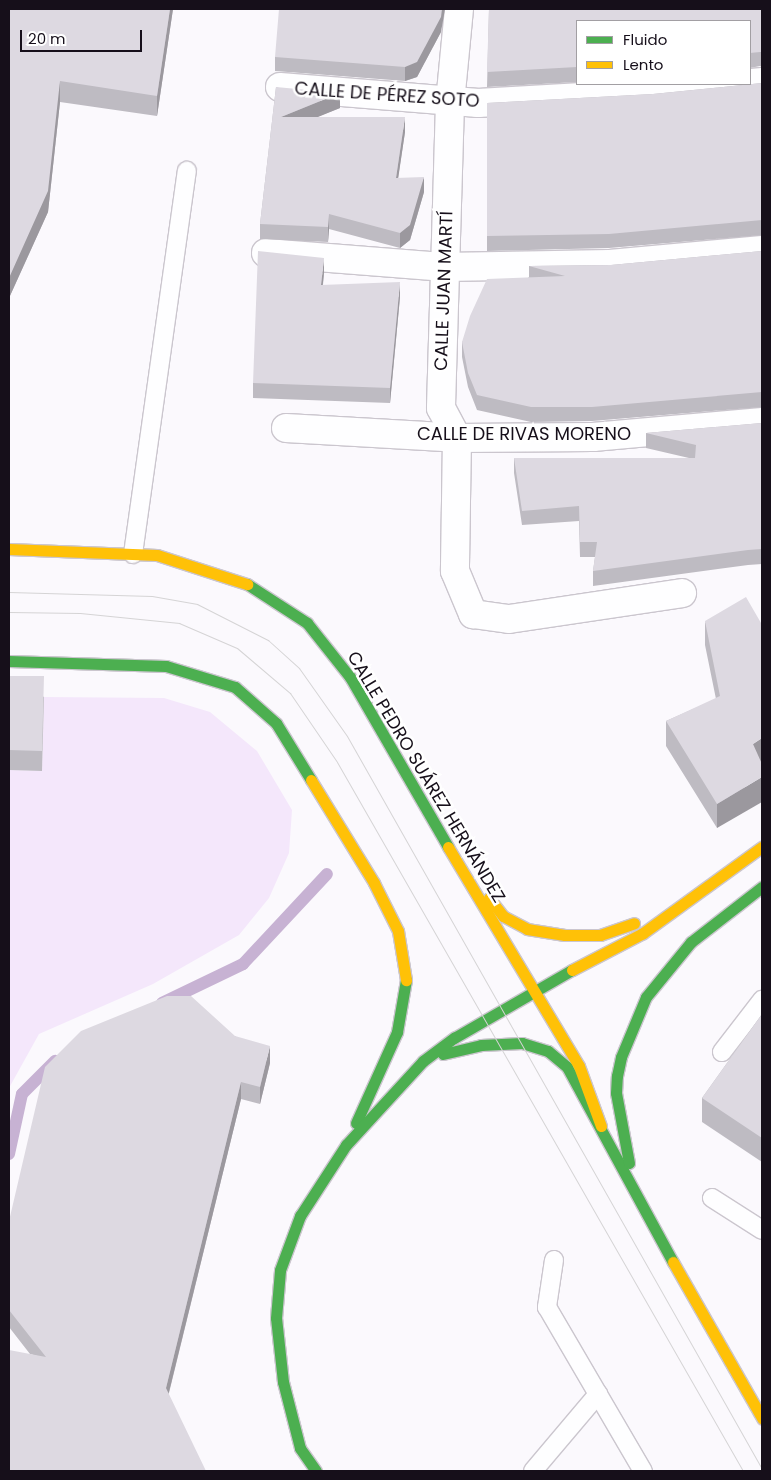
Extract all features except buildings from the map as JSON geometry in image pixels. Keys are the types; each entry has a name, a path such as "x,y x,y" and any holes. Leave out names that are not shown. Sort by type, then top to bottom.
{"main road":[{"name":"CALLE PEDRO SUÁREZ HERNÁNDEZ","path":"9,549 157,555 238,579 308,623 350,677 443,838 535,989 579,1066 601,1126"},
{"path":"9,661 166,666 235,686 276,723 374,883 398,931 406,983 397,1032 346,1144 300,1216 280,1270 276,1318 284,1382 300,1448 316,1471"},
{"path":"443,838 503,916 527,929 565,935 600,935 664,916"},
{"path":"346,1144 423,1061 454,1038 535,989 643,933 762,847"},
{"path":"636,1197 616,1093 621,1057 632,1028 656,981 692,942 731,908 762,887"},
{"path":"423,1061 482,1045 522,1043 548,1052 567,1067 601,1126 636,1197 762,1418"}],"street":[{"name":"CALLE JUAN MARTÍ","path":"459,9 450,102 444,267 442,408 457,438 455,571 473,614 509,619 682,593"},
{"name":"CALLE DE PÉREZ SOTO","path":"280,87 450,102 652,93 732,85"},
{"path":"266,253 444,267 620,263 762,250"},
{"name":"CALLE DE RIVAS MORENO","path":"286,428 457,438 593,437 762,422"}],"lane":[{"path":"134,554 187,171"},
{"path":"722,1052 762,1000"},
{"path":"712,1198 762,1230"},
{"path":"554,1260 547,1307 643,1471"},
{"path":"533,1471 598,1394"}],"shaded area":[{"path":"44,697 164,698 210,712 257,751 292,810 289,853 269,898 239,935 153,984 39,1034 9,1088 9,770 42,771"}],"waterway":[{"path":"162,1003 243,964 327,874"},
{"path":"9,1154 22,1094 55,1061"}],"tram line":[{"path":"9,592 152,596 197,604 268,640 299,668 347,736 762,1469"},
{"path":"9,612 80,613 179,623 237,648 290,693 337,762 743,1471"}],"traffic: fast":[{"path":"247,584 307,623 350,677 448,847"},
{"path":"9,661 166,666 235,687 276,723 311,780"},
{"path":"629,1163 616,1093 617,1076 621,1057 646,997 691,942 762,887"},
{"path":"316,1471 300,1448 283,1382 276,1318 280,1270 300,1216 346,1145 423,1061 454,1038 572,970"},
{"path":"356,1123 397,1032 406,980"},
{"path":"443,1054 481,1045 522,1043 548,1051 567,1067 673,1262"}],"traffic: slow":[{"path":"9,549 157,555 247,584"},
{"path":"311,780 374,883 398,931 406,980"},
{"path":"448,847 579,1066 601,1126"},
{"path":"572,970 643,933 762,847"},
{"path":"489,898 503,916 527,929 565,935 600,935 634,923"},
{"path":"673,1262 762,1418"}]}
